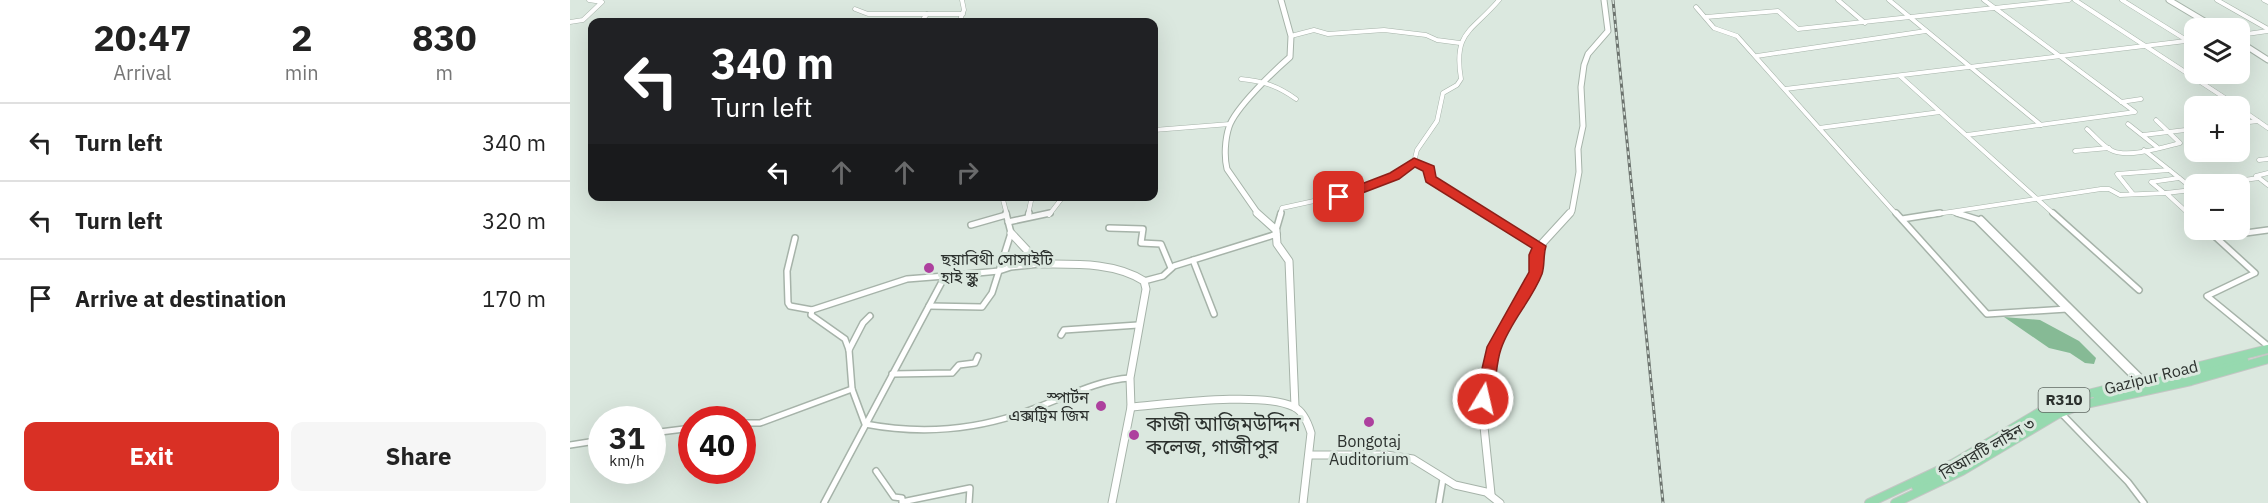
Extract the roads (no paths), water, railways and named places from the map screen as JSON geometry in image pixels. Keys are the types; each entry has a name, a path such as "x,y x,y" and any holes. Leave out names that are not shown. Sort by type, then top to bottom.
{"main road":[{"name":"Gazipur Road","path":"1881,502 1970,455 2050,406 2139,379 2268,349"},
{"name":"বিআরটি লাইন ৩","path":"1881,502 1982,454 2065,404 2268,349"},
{"name":"Gazipur Road","path":"1895,503 1962,471 2061,413 2081,405 2191,381 2268,359"},
{"name":"R310","path":"1869,503 1881,502"}],"street":[{"path":"570,22 583,20 602,2 589,0"},
{"path":"961,18 962,0"},
{"path":"1277,232 1257,213 1226,166 1230,124 1263,81 1289,60 1292,52 1291,36 1281,0"},
{"path":"1295,406 1289,261 1277,244 1282,208 1355,192 1394,176 1414,162 1417,150 1437,121 1443,93 1457,85 1461,79 1457,57 1460,44 1478,19 1499,0"},
{"path":"1491,494 1483,417 1485,381 1494,347 1536,272 1536,255 1539,246 1572,211 1579,172 1578,149 1584,126 1581,83 1587,56 1608,31 1604,0"},
{"path":"1838,0 1865,23"},
{"path":"1889,0 2041,125"},
{"path":"1967,135 2134,112 1984,0"},
{"path":"1706,17 1768,11 1780,12 1798,29 2069,0"},
{"path":"2075,0 2221,96"},
{"path":"2122,0 2184,39"},
{"path":"2169,0 2200,18"},
{"path":"2217,0 2268,30"},
{"path":"2264,0 2268,2"},
{"path":"1696,6 1714,28 1737,36 1757,56 1987,314 2067,309"},
{"path":"855,9 868,14 963,14"},
{"path":"924,18 927,14"},
{"path":"1291,36 1314,30 1328,34 1392,30 1426,35 1437,40 1460,44"},
{"path":"2250,33 2268,30"},
{"path":"1757,56 1926,31"},
{"path":"1785,89 2184,41"},
{"path":"2250,48 2268,60"},
{"path":"1900,76 2139,290"},
{"path":"1241,79 1263,81 1279,87 1296,99"},
{"path":"2121,102 2141,99"},
{"path":"1819,128 1940,112"},
{"path":"2250,116 2268,128"},
{"path":"2087,129 2109,148 2118,152 2144,150 2180,142 2156,120"},
{"path":"2250,122 2258,121"},
{"path":"1158,130 1230,124"},
{"path":"2128,124 2157,147"},
{"path":"2143,135 2184,130"},
{"path":"2075,151 2109,148"},
{"path":"2144,150 2184,181"},
{"path":"2259,160 2268,159"},
{"path":"1414,162 1429,169 1430,179 1539,246"},
{"path":"2133,194 2117,174 2169,170"},
{"path":"2259,178 2257,175 2268,173"},
{"path":"2180,178 2151,182 2184,209"},
{"path":"2250,179 2259,178 2268,185"},
{"path":"1902,219 2101,189 2109,189 2121,195 2184,191"},
{"path":"1003,201 1011,233 1040,264"},
{"path":"1028,217 1031,201"},
{"path":"1008,222 1048,215 1060,201"},
{"path":"1979,220 1985,206"},
{"path":"1950,212 1979,220 2139,379"},
{"path":"971,225 1006,215"},
{"path":"1979,220 2139,379"},
{"path":"1109,228 1143,229 1141,243 1161,244 1171,268"},
{"path":"2250,232 2268,230"},
{"path":"1144,281 1163,276 1171,268 1277,232"},
{"path":"929,306 984,306 992,293 1011,233"},
{"path":"795,238 787,271 788,303 790,306 812,310 906,279 999,272 1011,267 1040,264 1074,265 1130,273 1144,281 1146,288 1130,378 1131,407 1112,503"},
{"path":"2219,240 2255,273 2207,296 2268,349"},
{"path":"1193,260 1214,314"},
{"path":"824,503 945,276"},
{"path":"812,310 811,315 818,322 845,339 849,350 852,389 865,424"},
{"path":"849,350 863,323 870,316"},
{"path":"1061,335 1064,330 1075,327 1138,325"},
{"path":"892,374 952,373 959,365 975,363 978,356"},
{"path":"865,424 895,429 940,430 978,426 1026,414 1110,381 1123,377 1130,378"},
{"path":"756,423 852,389"},
{"path":"1131,407 1246,399 1272,400 1295,406 1308,422 1310,455 1303,503"},
{"path":"2061,413 2128,482 2144,503"},
{"path":"570,446 588,443"},
{"path":"1310,455 1399,457 1423,464 1443,479 1463,489 1491,494 1500,503"},
{"path":"876,471 894,496 902,498 902,502 970,488 969,503"},
{"path":"1438,503 1443,479"}],"railway":[{"path":"1613,0 1663,503"}],"place":[{"name":"ছয়াবিথী সোসাইটি হাই স্কুল","path":"929,268"},
{"name":"স্পার্টন এক্সট্রিম জিম","path":"1101,406"},
{"name":"Bongotaj Auditorium","path":"1369,422"},
{"name":"কাজী আজিমউদ্দিন কলেজ, গাজীপুর","path":"1134,435"}]}
